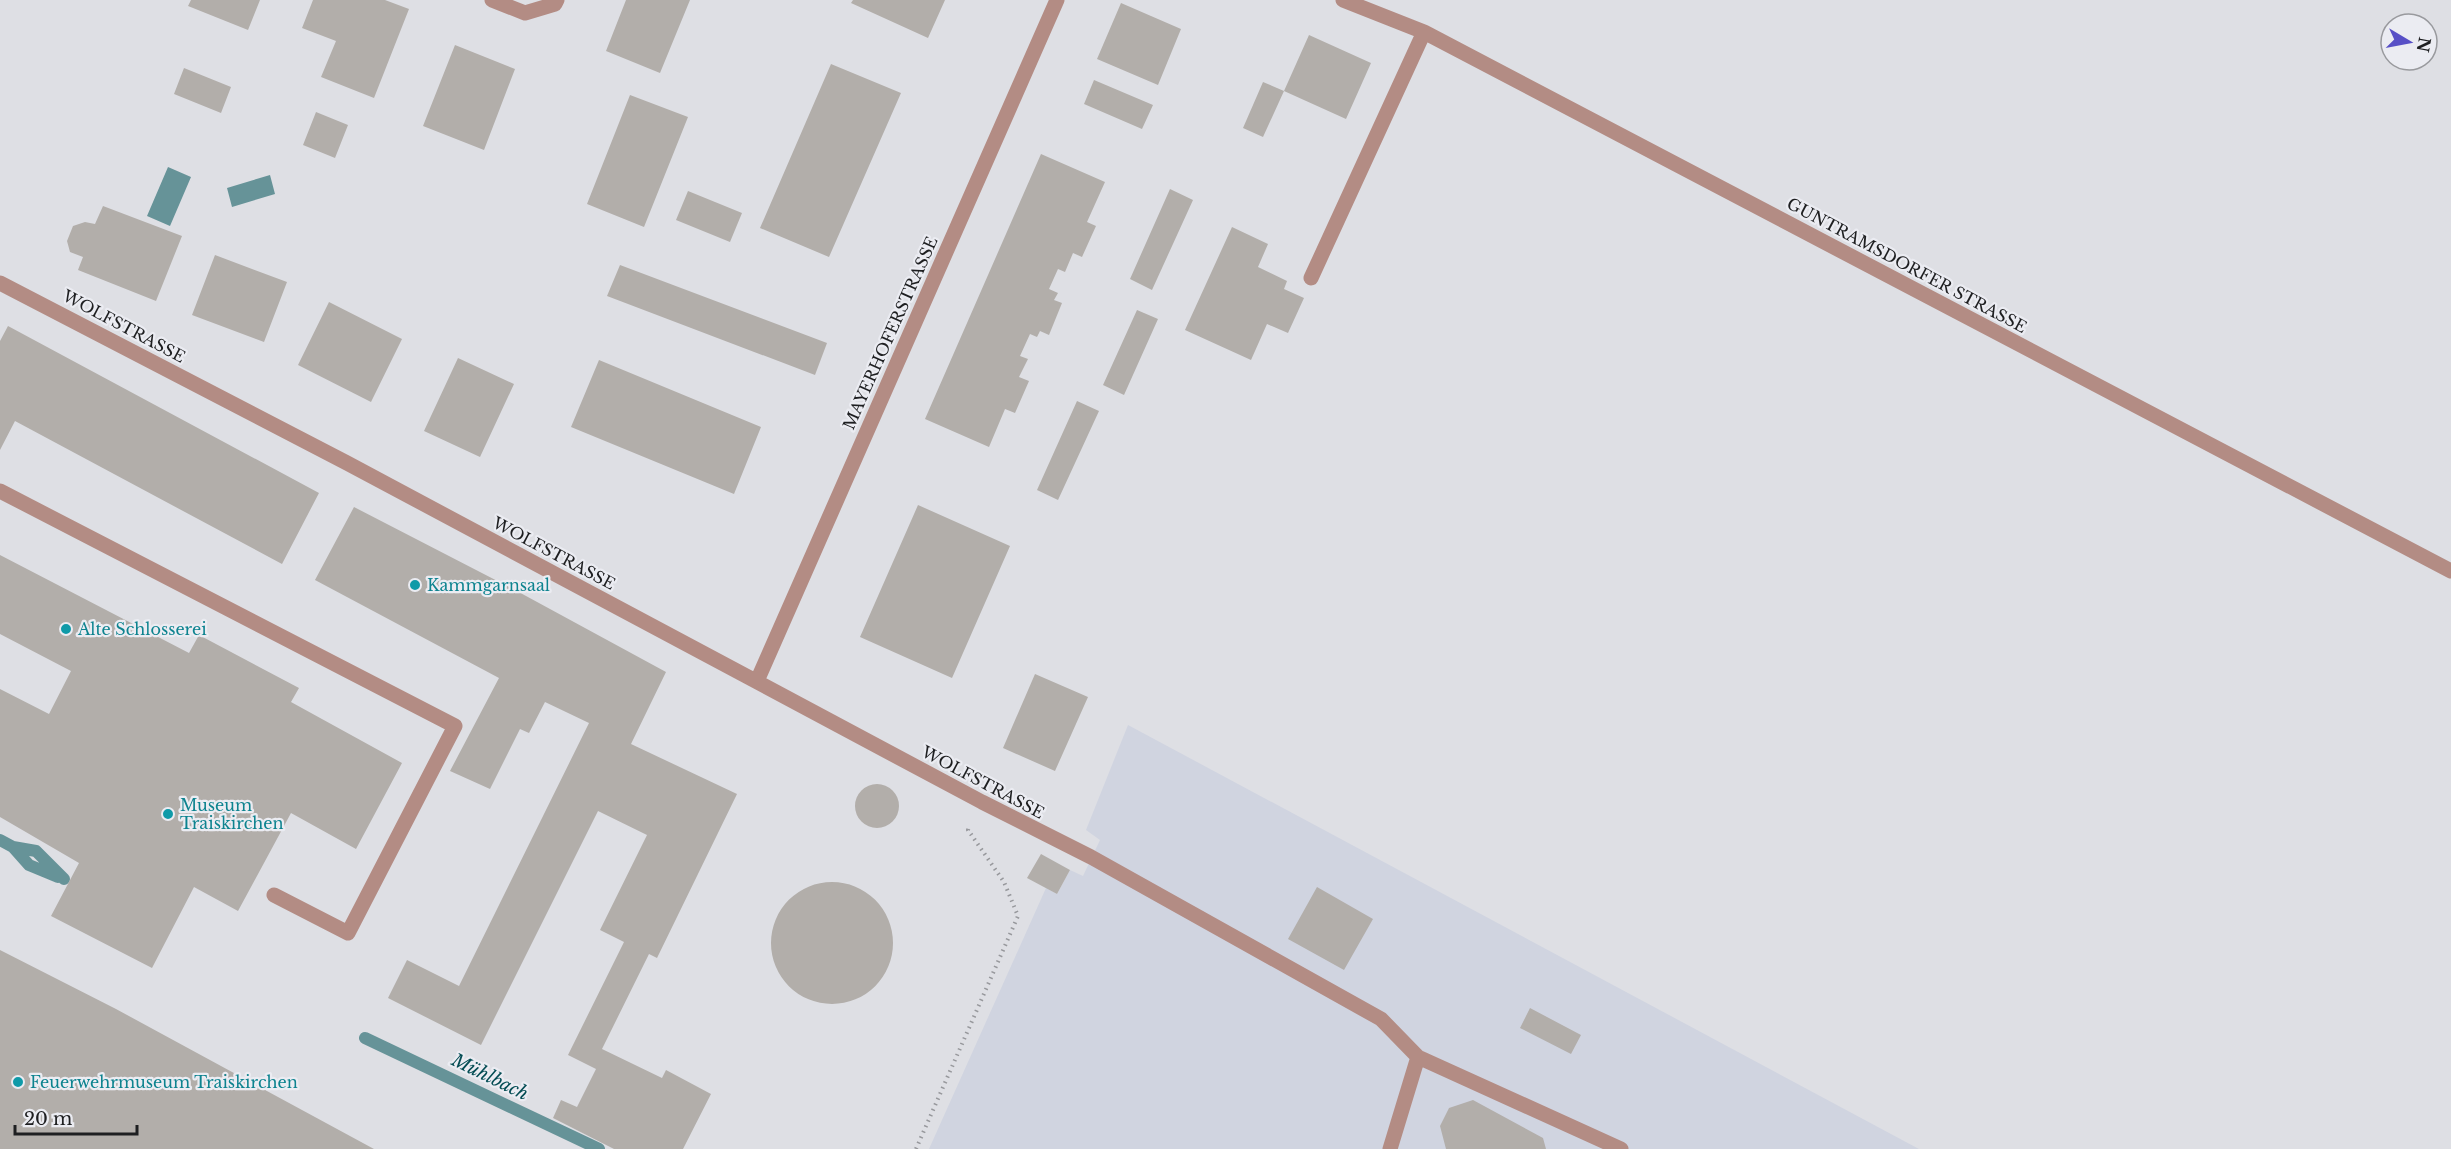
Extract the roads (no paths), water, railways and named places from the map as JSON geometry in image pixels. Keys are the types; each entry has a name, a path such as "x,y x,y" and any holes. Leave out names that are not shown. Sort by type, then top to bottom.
{"street":[{"path":"492,0 525,13 555,4 557,0"},
{"name":"MAYERHOFERSTRASSE","path":"757,681 1057,0"},
{"name":"GUNTRAMSDORFER STRASSE","path":"1343,0 1424,32 2451,571"},
{"path":"1311,278 1424,32"},
{"name":"WOLFSTRASSE","path":"0,283 347,463 981,802 1090,857 1381,1019 1418,1057"},
{"path":"0,491 455,726 348,933 274,895"},
{"path":"1390,1149 1418,1057 1621,1149"}],"water":[{"path":"168,167 191,177 170,226 147,216"},
{"path":"270,175 275,194 232,207 227,188"}],"waterway":[{"name":"Mühlbach","path":"0,840 13,847 36,851 64,879"},
{"name":"Mühlbach","path":"13,847 29,865 58,877"},
{"name":"Mühlbach","path":"365,1038 599,1149"}],"place":[{"name":"Kammgarnsaal","path":"415,585"},
{"name":"Alte Schlosserei","path":"66,629"},
{"name":"Museum Traiskirchen","path":"168,814"},
{"name":"Feuerwehrmuseum Traiskirchen","path":"18,1082"}]}
